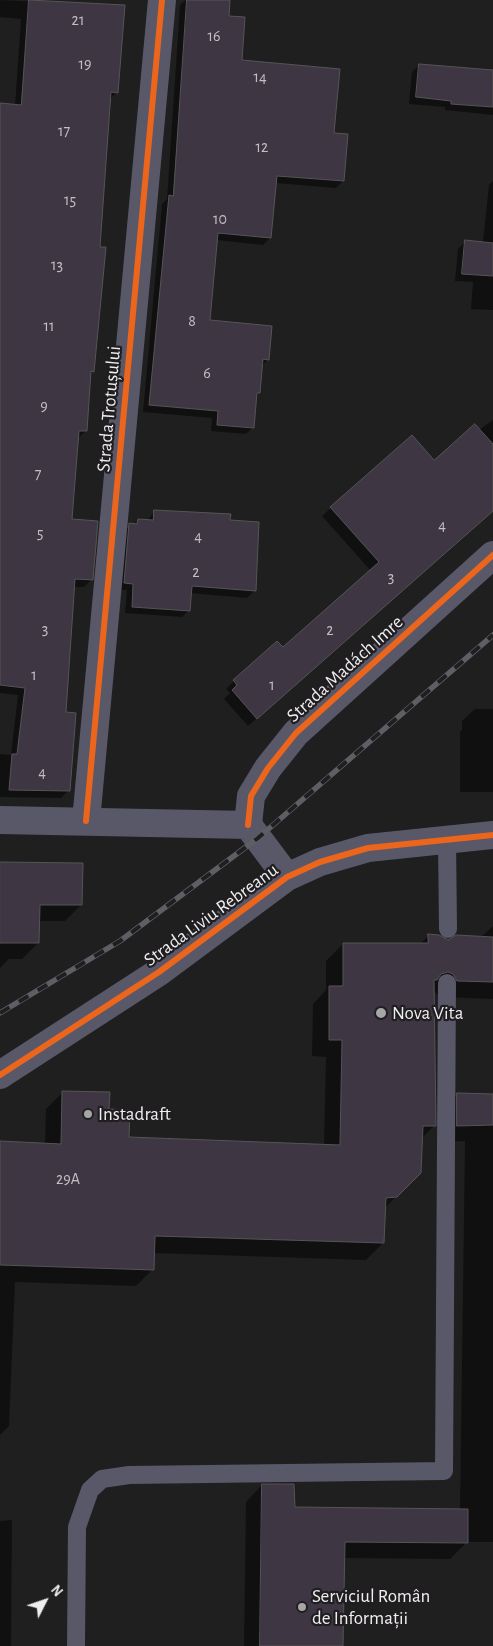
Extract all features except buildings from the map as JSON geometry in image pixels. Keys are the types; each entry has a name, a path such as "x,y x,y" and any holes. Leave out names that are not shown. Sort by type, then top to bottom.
{"street":[{"name":"Strada Trotușului","path":"86,821 162,0"},
{"name":"Strada Madách Imre","path":"248,824 251,796 254,790 268,768 296,733 493,555"},
{"path":"0,820 248,824 287,877"},
{"name":"Strada Liviu Rebreanu","path":"0,1075 159,972 287,877 320,862 368,848 493,835"}],"lane":[{"path":"447,839 448,929"},
{"path":"76,1646 77,1527 90,1490 102,1480 129,1475 444,1471 448,983"}],"railway":[{"path":"0,1013 120,941 258,838 493,635"}],"cycle path":[{"path":"86,821 162,0"},
{"path":"248,825 251,796 268,768 296,733 493,555"},
{"path":"0,1075 159,972 287,877 320,862 368,848 493,835"}],"place":[{"name":"Nova Vita","path":"381,1013"},
{"name":"Instadraft","path":"88,1114"},
{"name":"Serviciul Român de Informații","path":"302,1607"}]}
